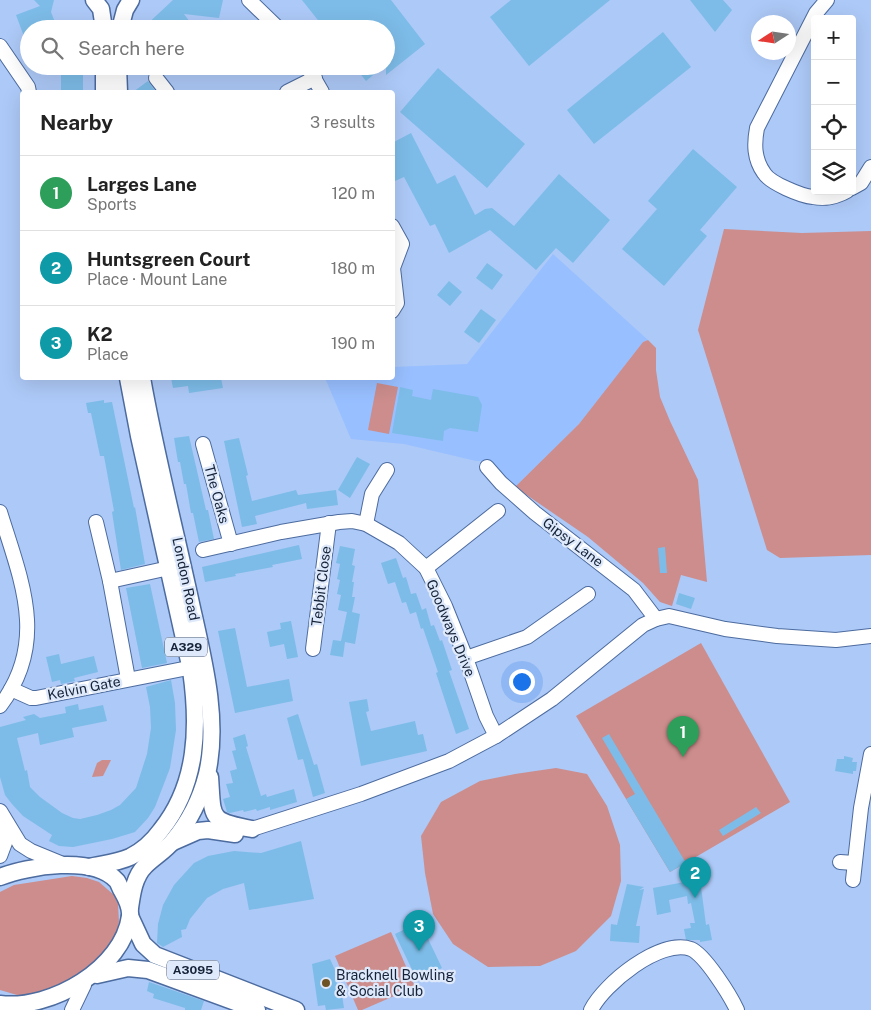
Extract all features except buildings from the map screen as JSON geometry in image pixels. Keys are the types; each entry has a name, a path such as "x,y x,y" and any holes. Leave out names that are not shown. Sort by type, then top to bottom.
{"main road":[{"path":"94,0 101,8 103,20"},
{"path":"122,20 125,10 131,0"},
{"path":"104,75 104,90"},
{"path":"118,75 119,90"},
{"name":"London Road","path":"89,867 128,858 143,849 158,834 174,812 182,796 188,778 195,739 195,701 191,670 128,380"},
{"name":"London Road","path":"130,912 134,889 141,871 172,842 186,823 198,800 209,762 211,712 202,651 142,380"},
{"path":"209,762 211,806 214,814 226,824 252,829"},
{"path":"172,842 198,831 214,830 236,834 252,829"},
{"name":"A329","path":"0,877 30,868 65,865 89,867 107,874 117,881 130,912 116,950 97,975 68,996 53,1003 10,1008"},
{"name":"A3095","path":"130,912 139,938 150,952 237,994 256,1010"},
{"name":"A3095","path":"97,975 128,968 148,970 296,1010"}],"street":[{"path":"250,0 271,20"},
{"path":"827,0 816,13 757,128 754,144 764,175 779,185 812,197 841,195"},
{"path":"0,46 29,90"},
{"path":"313,75 321,90"},
{"path":"156,78 165,90"},
{"path":"291,90 315,78"},
{"path":"856,186 861,183 871,167"},
{"path":"395,231 402,244 395,263"},
{"path":"395,286 397,303 395,306"},
{"name":"The Oaks","path":"203,444 230,544"},
{"name":"Gipsy Lane","path":"487,467 501,483 535,514 634,590 656,619"},
{"path":"366,524 372,494 387,470"},
{"path":"0,512 25,596 27,616 24,659 11,689 0,706"},
{"path":"426,568 498,512"},
{"name":"Goodways Drive","path":"329,523 352,521 366,524 399,543 426,568 445,606 466,658 486,716 496,736"},
{"path":"96,522 110,581 128,679"},
{"path":"203,550 329,523"},
{"name":"Tebbit Close","path":"313,649 329,523"},
{"path":"110,581 169,568"},
{"path":"466,658 527,637 588,594"},
{"path":"252,829 410,777 449,761 496,736 552,698 643,625 656,619 669,616 678,617 725,629 777,636 836,640 871,636"},
{"name":"Kelvin Gate","path":"11,689 31,698 36,698 183,668"},
{"path":"853,880 847,862 861,808 871,754"},
{"path":"0,856 6,840 2,814"},
{"path":"2,814 16,838 25,848 65,865"},
{"path":"591,1010 609,986 619,977 659,952 675,947 692,950 706,961 736,1010"},
{"path":"72,1010 84,985"}],"shaded area":[{"path":"724,229 802,233 871,231 871,555 780,558 767,550 698,330"},
{"path":"553,254 648,340 643,342 579,424 515,487 488,461 476,461 404,444 351,439 326,380 395,380 395,367 467,364"},
{"path":"648,340 656,348 656,370 660,397 698,480 707,582 681,575 672,606 660,602 643,583 588,537 515,487 579,424 643,342"},
{"path":"377,383 398,387 389,434 368,430"},
{"path":"701,643 790,802 670,872 576,716"},
{"path":"102,760 111,760 103,776 92,777 97,763"},
{"path":"556,768 587,774 607,806 620,845 621,881 611,916 576,951 540,966 488,967 453,944 433,914 425,873 421,836 441,802 480,781"},
{"path":"72,876 99,882 114,895 118,904 119,922 117,933 102,957 56,989 37,995 17,995 0,990 0,892 14,885"},
{"path":"391,932 415,987 358,1010 335,956"}],"place":[{"name":"Larges Lane","path":"683,757"},
{"name":"Huntsgreen Court","path":"695,898"},
{"name":"K2","path":"419,951"},
{"name":"Bracknell Bowling & Social Club","path":"326,983"}]}
